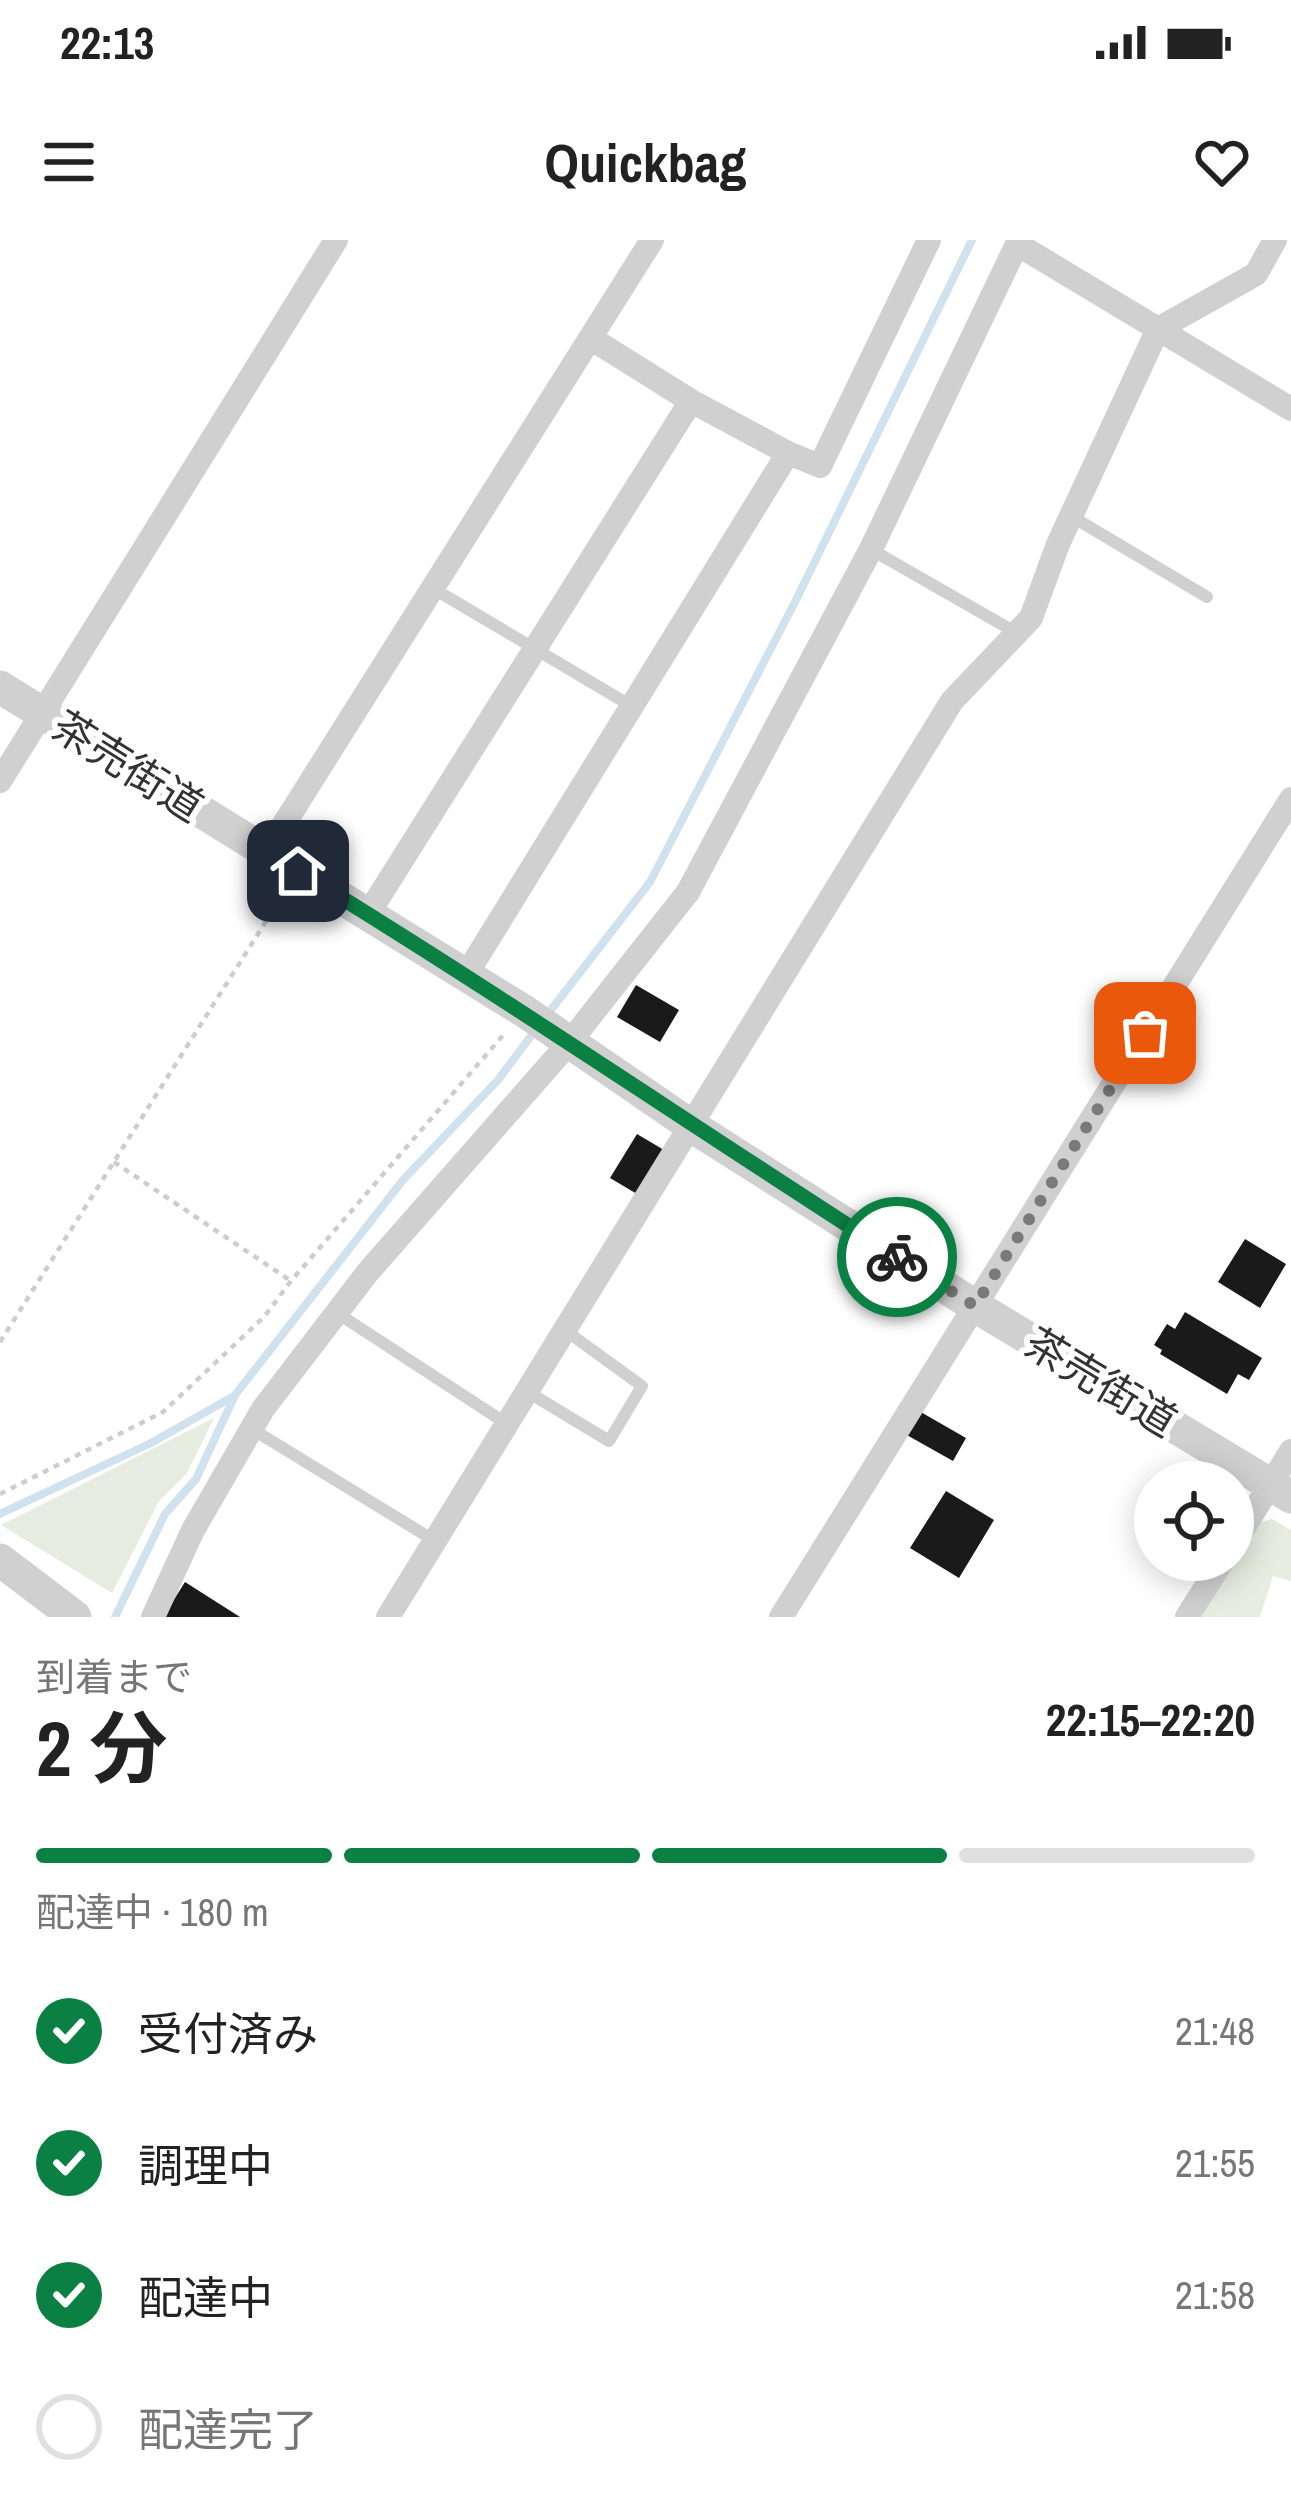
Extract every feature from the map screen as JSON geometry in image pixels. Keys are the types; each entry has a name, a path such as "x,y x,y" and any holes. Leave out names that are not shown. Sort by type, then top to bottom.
{"street":[{"path":"0,781 336,240"},
{"path":"266,851 652,240"},
{"path":"592,339 692,401 820,466 928,240"},
{"path":"388,1617 952,701 1031,618 1071,517 1158,329 1256,274 1275,240"},
{"path":"153,1617 194,1530 251,1429 338,1312 688,892 871,549 1018,242 1291,409"},
{"path":"368,914 692,401"},
{"path":"466,975 788,453"},
{"name":"茶売街道","path":"0,687 524,1011 693,1127 975,1306 1281,1491"},
{"path":"781,1617 1291,799"},
{"path":"1254,1521 1281,1491 1291,1451"},
{"path":"0,1560 75,1617"},
{"path":"1187,1617 1210,1581"}],"lane":[{"path":"1071,517 1207,597"},
{"path":"871,549 1017,633"},
{"path":"434,589 633,707"},
{"path":"338,1312 508,1425"},
{"path":"528,1392 609,1441 643,1386 566,1331"},
{"path":"251,1429 435,1541"}],"path":[{"path":"0,1342 298,871"},
{"path":"0,1494 164,1412 264,1318 291,1280 524,1011"},
{"path":"114,1162 291,1280"}],"shaded area":[{"path":"214,1418 187,1473 159,1501 112,1593 1,1525"},
{"path":"1272,1519 1291,1530 1291,1581 1273,1576 1260,1617 1201,1617 1223,1581 1254,1581 1258,1523"}],"building":[{"path":"636,985 679,1010 660,1042 617,1017"},
{"path":"637,1134 664,1150 637,1194 610,1178"},
{"path":"1245,1239 1286,1264 1260,1308 1218,1282"},
{"path":"1185,1312 1262,1358 1249,1380 1238,1374 1227,1394 1160,1354 1162,1350 1154,1345 1167,1324 1175,1329"},
{"path":"919,1411 966,1438 953,1461 905,1434"},
{"path":"946,1491 994,1520 959,1578 910,1548"},
{"path":"185,1582 240,1617 163,1617"}],"waterway":[{"path":"547,1015 650,882 796,600 972,240"},
{"path":"115,1617 165,1514 196,1479 235,1395 403,1180 498,1080 534,1032"},
{"path":"0,1514 151,1443 234,1396"}],"way so far":[{"path":"897,1257 975,1306 1145,1033"}],"route":[{"path":"298,871 524,1011 693,1127 897,1257"}]}
